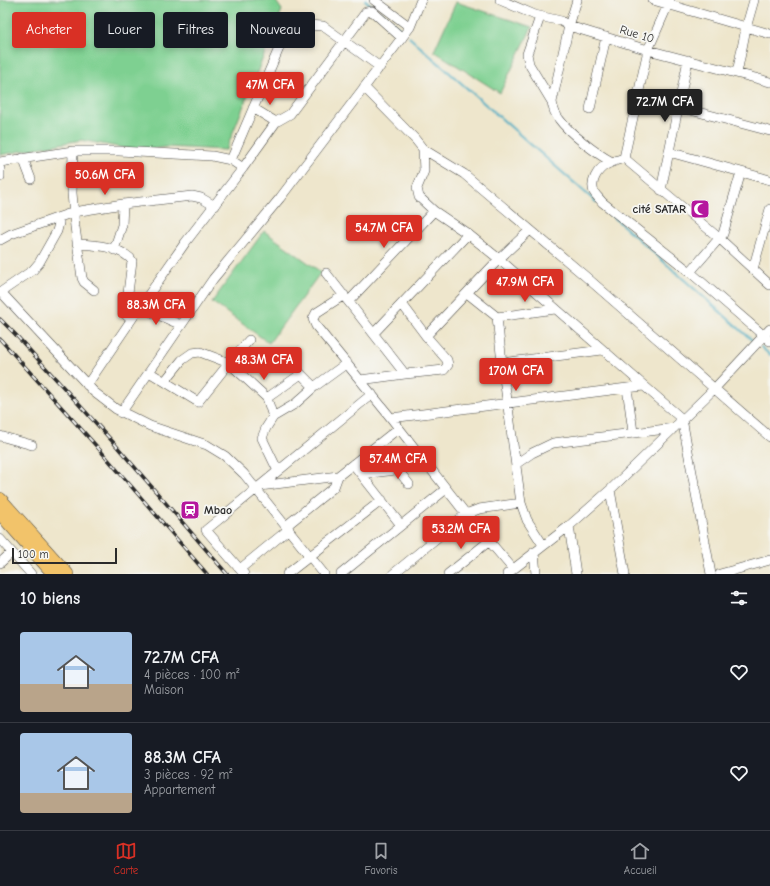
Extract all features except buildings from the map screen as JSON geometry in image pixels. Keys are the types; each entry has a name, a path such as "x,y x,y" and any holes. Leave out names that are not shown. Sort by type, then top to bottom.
{"highway":[{"path":"0,499 67,574"},
{"path":"0,513 54,574"}],"street":[{"path":"374,0 410,27"},
{"path":"121,413 213,279 280,198 410,27 421,0"},
{"name":"Rue 10","path":"500,0 535,16 561,22 569,26 648,50 770,82"},
{"path":"552,102 569,26 577,0"},
{"path":"653,0 669,2 746,28 770,34"},
{"path":"737,73 746,28 754,0"},
{"path":"624,158 648,50 669,2"},
{"path":"87,385 185,243 215,206 276,122 290,114 366,12 372,11 402,38"},
{"path":"540,16 527,54 529,64 552,102 554,112 559,120 589,147 612,162"},
{"path":"231,160 286,32 306,25 323,26 380,67"},
{"path":"590,109 606,37"},
{"path":"662,190 688,60"},
{"path":"364,87 423,149 464,174 770,436"},
{"path":"679,107 770,131"},
{"path":"253,108 276,122"},
{"path":"423,149 424,171 417,188 419,197 434,211 468,234 499,259 682,419 711,574"},
{"path":"0,162 73,151 119,151 212,156 231,160 243,168"},
{"path":"73,151 74,212 82,278 84,282 94,290"},
{"path":"669,152 770,180"},
{"path":"23,158 31,179"},
{"path":"434,211 346,298 316,313 313,319 316,326 399,428 510,572 569,526 610,490 768,336 602,202 595,193 593,187 597,174 600,169 612,162 624,158"},
{"path":"624,158 719,238 770,285"},
{"path":"0,169 0,177"},
{"path":"690,272 723,234 742,172"},
{"path":"0,240 10,234 74,212 123,204 192,196 201,198 215,206"},
{"path":"114,250 122,225 123,204"},
{"path":"753,269 770,209"},
{"path":"59,217 57,231 39,263 33,270 0,291 87,385 121,413 150,426 207,445 225,456 258,487 324,574"},
{"path":"426,336 499,259 530,230"},
{"path":"374,333 468,234"},
{"path":"77,244 97,245 114,250 128,256 132,261 126,309 127,316 133,317"},
{"path":"326,273 405,374"},
{"path":"467,294 497,317 555,309"},
{"path":"360,380 444,370 448,365 447,360 426,336 402,304"},
{"path":"140,307 181,325"},
{"path":"497,317 507,404 521,503 527,520 543,545"},
{"path":"149,372 198,402 229,362 249,340"},
{"path":"502,363 602,350"},
{"path":"165,381 182,360 192,353 200,352 229,362 267,398 273,417"},
{"path":"284,357 314,387"},
{"path":"278,472 262,438 266,428 273,417 295,404 314,387 347,363"},
{"path":"267,398 301,374"},
{"path":"391,418 644,386"},
{"path":"627,388 633,432"},
{"path":"338,476 334,487 242,572 206,530 372,394"},
{"path":"258,487 338,476 399,428"},
{"path":"516,464 532,453 553,443 674,428"},
{"path":"0,436 32,445"},
{"path":"361,474 407,468 423,459"},
{"path":"354,464 401,525"},
{"path":"398,470 409,484"},
{"path":"341,574 446,489"},
{"path":"610,490 625,574"},
{"path":"287,574 382,500"},
{"path":"398,573 466,514 480,509 521,503"},
{"path":"569,526 576,574"},
{"path":"0,539 11,553 32,574"},
{"path":"448,574 488,542"},
{"path":"534,552 536,574"},
{"path":"0,563 11,553"},
{"path":"720,574 770,560"}],"green space":[{"path":"0,0 275,0 282,10 281,12 236,12 236,48 267,48 226,150 166,147 139,151 81,140 0,155"},
{"path":"456,2 532,27 500,93 434,51"},
{"path":"264,231 321,272 269,343 212,302"}],"waterway":[{"path":"365,0 375,8"},
{"path":"380,12 401,30"},
{"path":"409,37 596,202"},
{"path":"610,214 752,340"},
{"path":"761,347 770,355"}],"railway":[{"path":"0,319 113,442 227,574"},
{"path":"0,339 99,449 207,574"}],"place":[{"name":"cité SATAR","path":"700,209"},
{"name":"Mbao","path":"190,510"}]}
